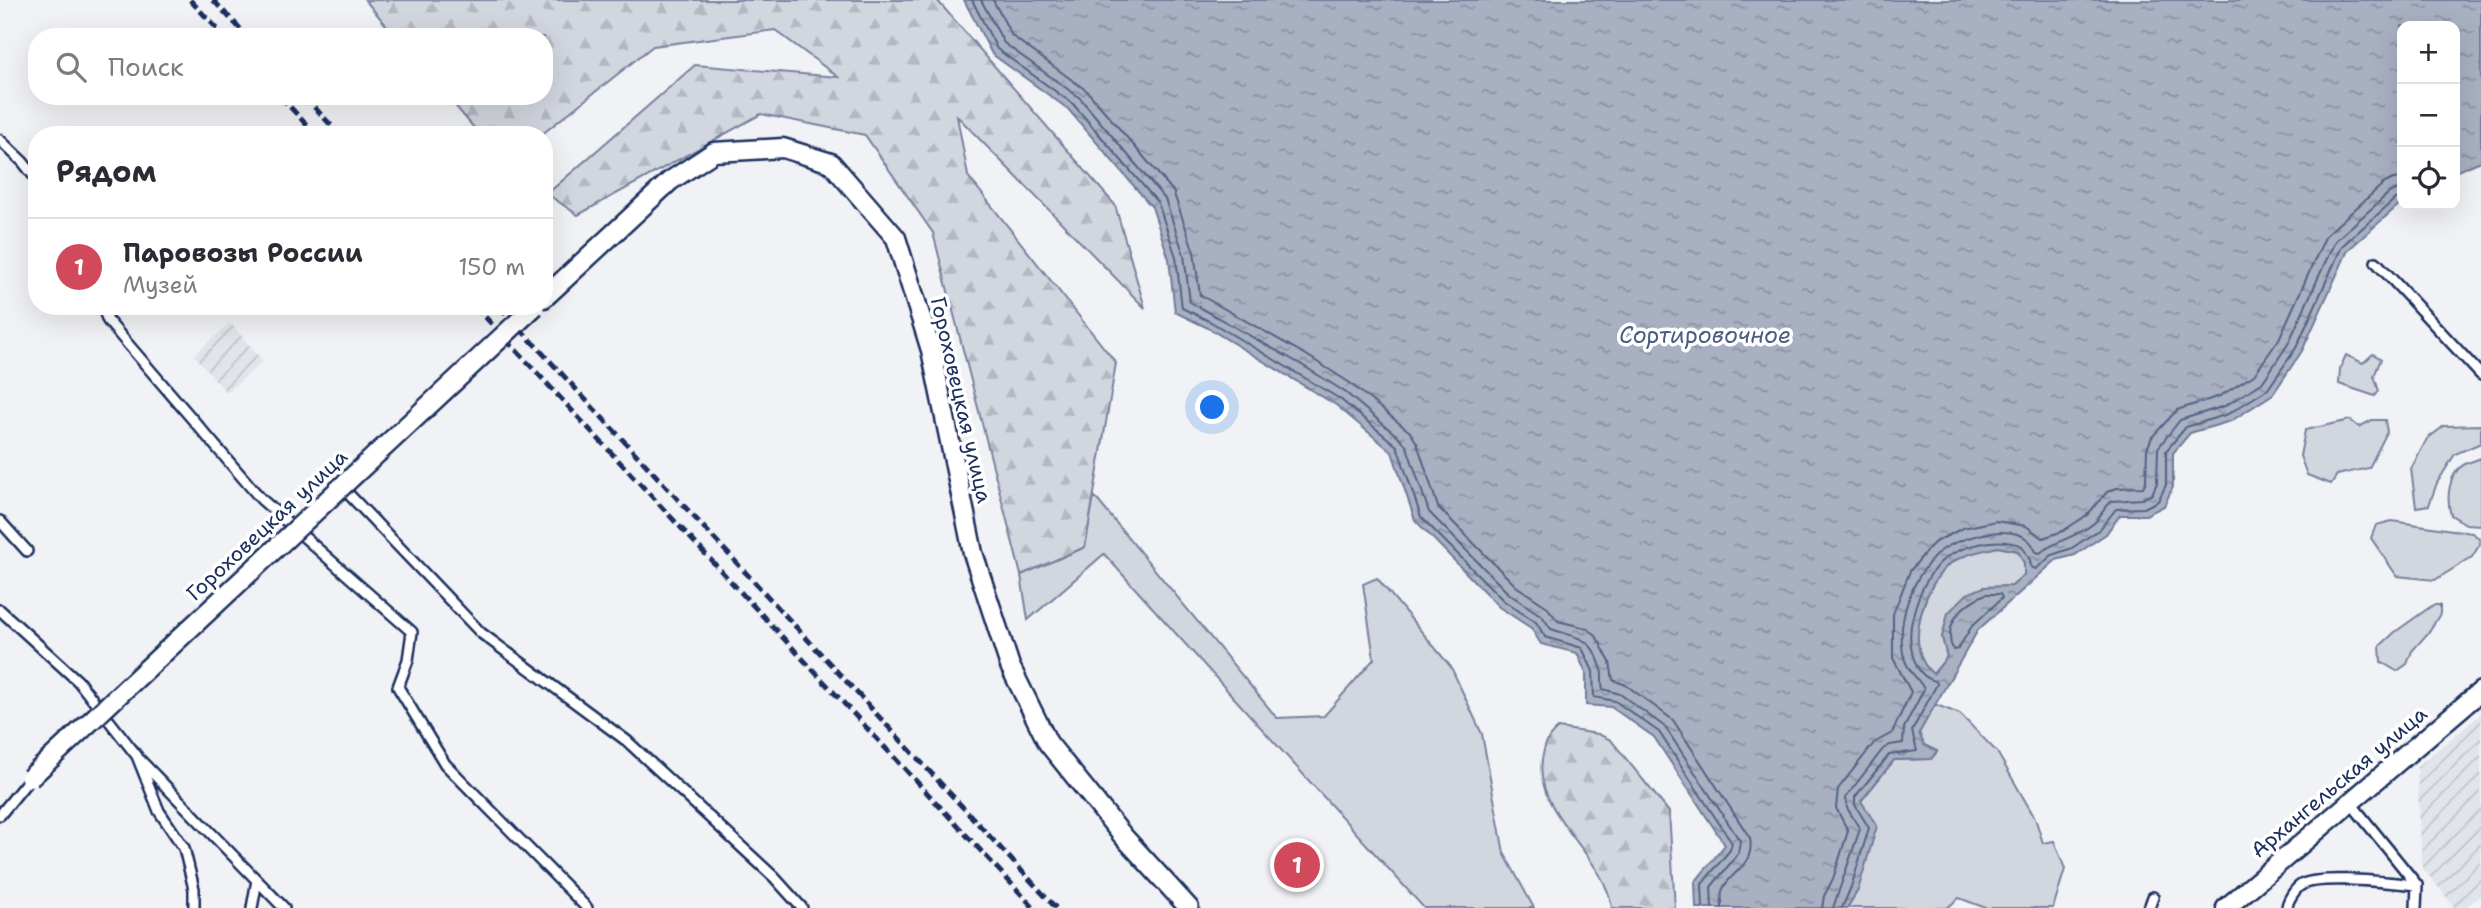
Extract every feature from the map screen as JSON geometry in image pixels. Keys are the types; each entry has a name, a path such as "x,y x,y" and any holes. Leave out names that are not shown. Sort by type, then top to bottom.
{"street":[{"name":"Гороховецкая улица","path":"553,290 670,181 713,152 783,148 831,163 896,238 931,350 973,552 1010,666 1048,743 1123,836 1189,908"},
{"name":"Гороховецкая улица","path":"30,778 525,315"},
{"name":"Архангельская улица","path":"2226,908 2481,691"}],"lane":[{"path":"0,140 28,168"},
{"path":"2376,262 2481,375"},
{"path":"106,315 261,499 412,632 408,660 398,687 445,764 587,908"},
{"path":"341,486 481,633 627,741 774,877 802,908"},
{"path":"0,521 27,551"},
{"path":"0,610 78,681 137,756 284,908"},
{"path":"137,756 159,811 184,848 194,890 194,908"},
{"path":"0,815 30,778"},
{"path":"2350,802 2417,885 2416,908"},
{"path":"2287,908 2287,902 2301,885 2325,879 2417,885"},
{"path":"252,908 257,880"},
{"path":"2149,908 2153,897"}],"shaded area":[{"path":"230,323 263,361 227,393 194,355"},
{"path":"2481,714 2481,895 2465,908 2455,908 2422,867 2417,767"}],"green space":[{"path":"365,0 937,0 1115,205 1145,308 957,116 968,176 1116,363 1085,547 1021,575 933,233 865,135 761,114 578,215 553,198 553,189 695,65 838,77 775,30 653,46 552,126 472,126 455,105 553,105 553,28 388,28"},
{"path":"2373,354 2381,359 2374,376 2379,391 2375,396 2339,384 2340,368 2346,355 2363,363"},
{"path":"2350,420 2359,427 2372,420 2385,420 2387,432 2369,468 2337,475 2331,484 2307,475 2300,456 2305,430"},
{"path":"2481,425 2481,443 2455,454 2437,483 2429,505 2416,507 2411,469 2427,439 2444,426"},
{"path":"2481,458 2481,525 2466,524 2451,515 2450,487 2459,468"},
{"path":"1094,496 1277,718 1324,716 1374,659 1363,584 1377,578 1451,667 1482,734 1504,853 1534,908 1424,908 1104,554 1028,620 1021,575 1085,547"},
{"path":"2392,521 2472,533 2479,538 2480,544 2472,557 2435,580 2397,576 2371,538 2376,525"},
{"path":"1998,547 2018,551 2024,563 2024,575 2012,586 1984,587 1942,637 1947,657 1933,674 1924,663 1919,650 1918,635 1930,589 1938,576 1953,562 1971,553"},
{"path":"2433,605 2440,605 2440,614 2412,651 2407,664 2397,671 2381,662 2380,646"},
{"path":"1934,704 1960,714 1997,752 2035,818 2043,843 2054,841 2065,869 2053,908 1986,908 1959,898 1947,908 1847,908 1858,890 1861,801 1894,760 1931,759 1937,752 1924,745 1919,733"},
{"path":"1558,728 1598,734 1611,740 1669,812 1675,908 1612,908 1606,887 1555,812 1546,792 1541,772 1544,750 1549,738"}],"water":[{"name":"Сортировочное","path":"964,0 2481,0 2481,161 2460,170 2460,21 2397,21 2397,206 2348,250 2302,351 2273,394 2231,421 2190,433 2173,453 2173,487 2164,506 2146,515 2120,515 2106,534 2075,555 2056,560 1978,630 1919,733 1924,745 1937,751 1931,759 1894,760 1861,801 1877,826 1858,890 1847,908 1696,908 1695,882 1725,845 1654,737 1611,707 1586,705 1586,673 1577,653 1541,644 1531,628 1499,607 1415,520 1392,452 1336,405 1208,328 1175,312 1169,259 1152,207 1068,109 992,54","holes":["1998,547 2018,551 2024,563 2024,575 2012,586 1984,587 1967,594 1948,613 1942,637 1947,657 1933,674 1924,663 1919,650 1918,635 1924,604 1938,576 1958,559"]}],"railway":[{"path":"190,0 216,28"},
{"path":"213,0 239,28"},
{"path":"288,105 308,126"},
{"path":"312,105 332,126"},
{"path":"483,315 1034,908"},
{"path":"507,315 1056,908"}],"place":[{"name":"Паровозы России","path":"1297,865"}]}
